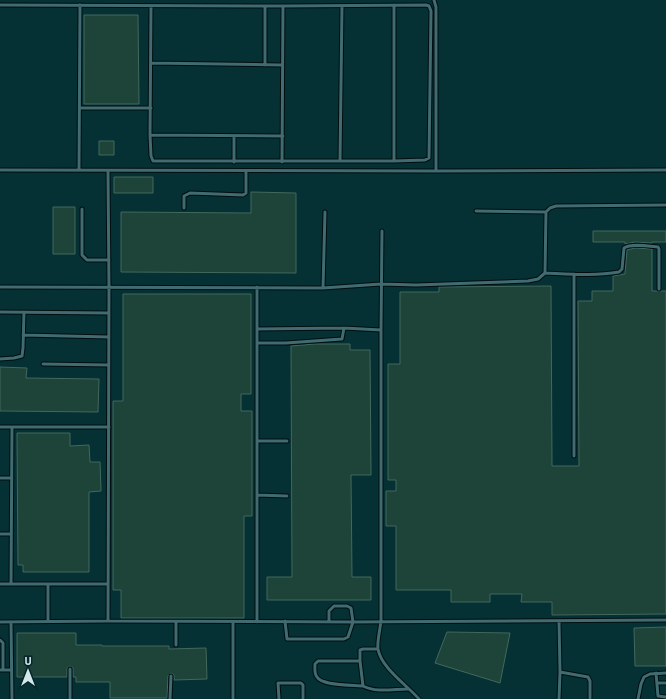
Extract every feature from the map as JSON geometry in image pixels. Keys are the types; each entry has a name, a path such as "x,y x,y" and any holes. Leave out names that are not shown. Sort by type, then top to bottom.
{"lane":[{"path":"111,0 112,5"},
{"path":"434,0 436,7 436,171"},
{"path":"0,5 426,5 430,8 431,19 430,156 428,160 156,162 151,158 150,136 151,6"},
{"path":"80,5 80,170"},
{"path":"394,5 394,161"},
{"path":"265,6 265,65"},
{"path":"282,162 283,6"},
{"path":"340,161 342,6"},
{"path":"151,63 282,65"},
{"path":"80,108 150,108"},
{"path":"150,136 283,136"},
{"path":"234,136 234,162"},
{"path":"0,170 666,170"},
{"path":"108,170 108,621"},
{"path":"184,208 184,196 190,193 243,195 246,193 246,171"},
{"path":"476,211 546,212 550,208 556,206 666,204"},
{"path":"82,209 82,254 87,260 109,260"},
{"path":"323,288 325,212"},
{"path":"545,273 546,212"},
{"path":"382,232 380,330 381,621 378,649 380,656 391,671 419,699"},
{"path":"0,286 109,288 323,288 381,284 416,285 528,281 538,279 545,273 608,274 619,272 622,269 624,248 626,246 658,247 659,289"},
{"path":"574,274 574,456"},
{"path":"257,622 258,287"},
{"path":"0,312 109,313"},
{"path":"0,359 22,356 24,348 24,312"},
{"path":"258,329 344,328 380,330"},
{"path":"257,343 286,343 342,339 344,328"},
{"path":"24,335 109,337"},
{"path":"43,364 109,365"},
{"path":"0,427 108,427"},
{"path":"11,584 12,427"},
{"path":"257,440 287,441"},
{"path":"0,478 12,478"},
{"path":"257,495 287,496"},
{"path":"0,534 11,534"},
{"path":"0,584 108,584"},
{"path":"48,584 48,621"},
{"path":"285,621 285,636 288,639 344,639 348,637 353,622 351,608 342,605 332,607 329,611 329,622"},
{"path":"559,620 559,699"},
{"path":"0,622 477,622 666,620"},
{"path":"12,622 12,699"},
{"path":"176,622 176,645"},
{"path":"233,622 233,699"},
{"path":"0,640 3,643 2,670 11,670"},
{"path":"363,686 360,661 361,649 378,649"},
{"path":"360,661 318,661 315,664 316,677 323,682 363,686 368,689 408,689"},
{"path":"70,669 70,699"},
{"path":"560,672 588,678 590,681 590,698"},
{"path":"656,673 658,696 666,697"},
{"path":"638,699 641,684 647,674 666,673"},
{"path":"170,699 171,676"},
{"path":"278,699 278,683 301,683 303,685 303,699"},
{"path":"657,683 666,683"}],"shaded area":[{"path":"0,0 666,0 666,699 0,699"}],"building":[{"path":"84,15 138,15 139,104 84,104"},
{"path":"99,141 114,141 114,155 99,155"},
{"path":"114,177 153,177 153,193 114,193"},
{"path":"251,192 296,193 296,273 121,272 121,212 251,213"},
{"path":"53,207 75,207 75,254 53,254"},
{"path":"593,231 666,231 666,242 635,242 625,244 625,242 593,242"},
{"path":"635,248 652,249 652,291 666,291 666,614 552,615 552,602 521,602 522,594 490,594 490,602 451,602 451,590 396,590 396,526 386,526 386,491 396,491 396,480 388,480 388,364 400,364 400,292 439,292 439,287 551,286 552,466 579,466 578,301 592,301 592,291 613,291 613,276 625,274 627,250"},
{"path":"123,294 251,294 251,394 241,394 241,411 252,411 252,516 244,516 244,618 121,618 121,590 113,590 113,401 123,401"},
{"path":"350,344 350,350 370,350 371,475 351,475 352,577 371,577 371,600 267,600 267,577 292,577 291,346"},
{"path":"0,367 27,368 26,378 99,379 98,412 0,411"},
{"path":"17,433 70,433 70,446 89,445 90,462 100,462 101,491 89,492 89,572 23,572 23,565 18,565"},
{"path":"666,627 666,666 635,666 634,628"},
{"path":"447,632 510,633 500,683 435,663"},
{"path":"17,633 76,633 76,645 169,646 169,649 206,648 207,679 174,680 174,675 171,673 168,676 167,698 110,698 110,682 76,682 76,677 73,677 73,668 70,666 67,668 67,677 17,677"}]}
